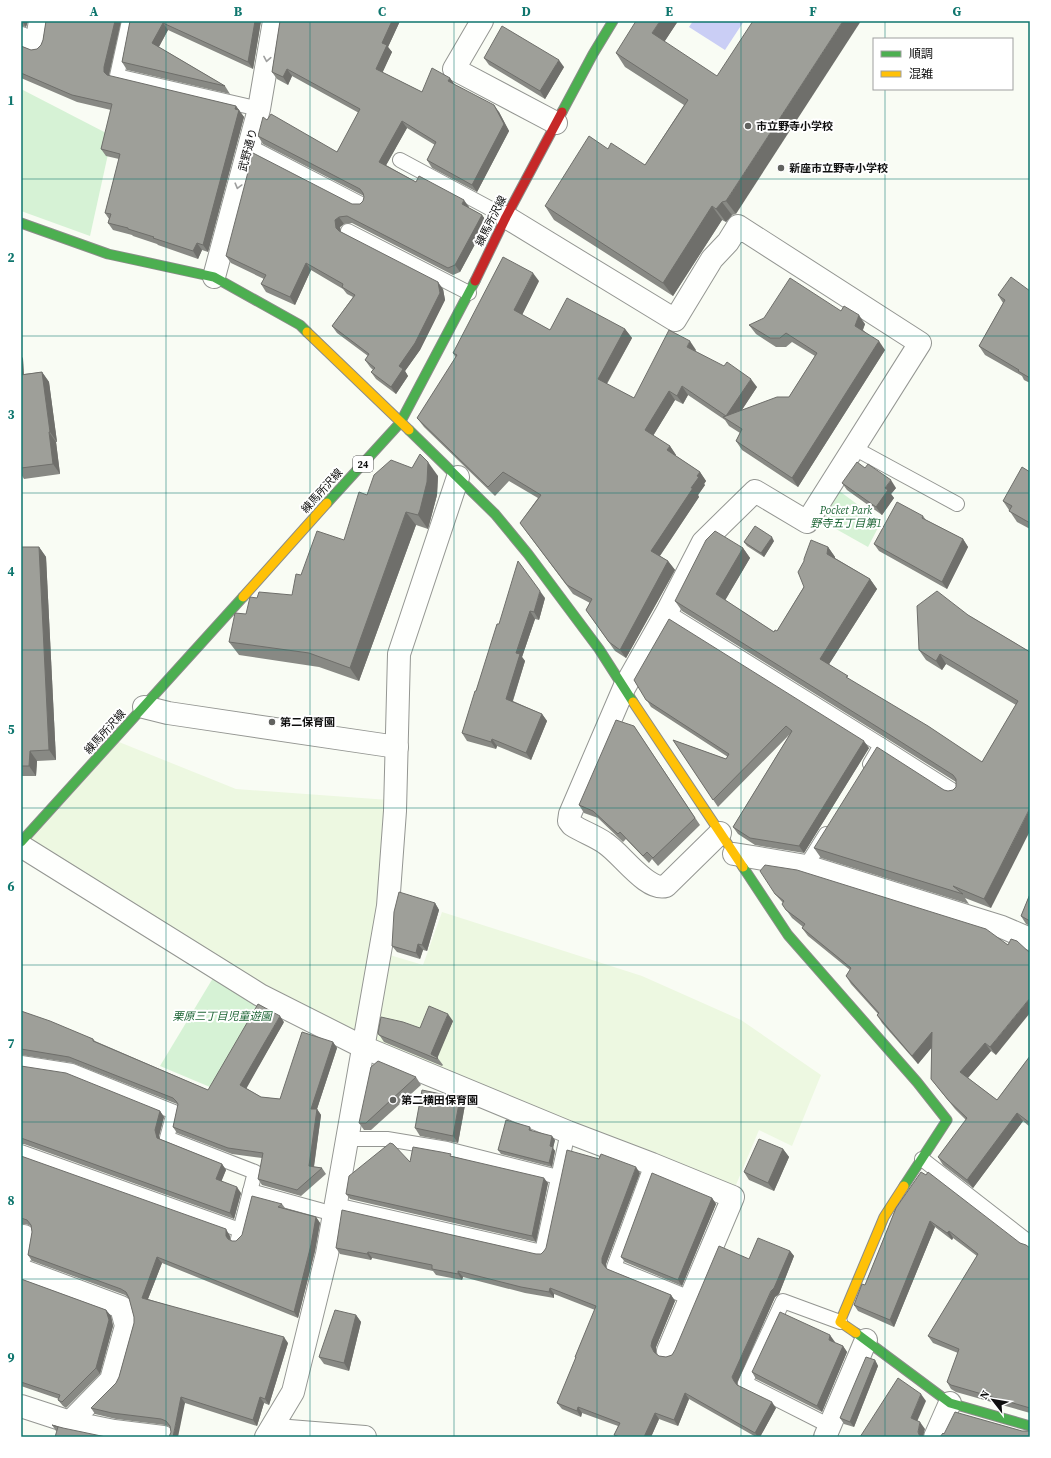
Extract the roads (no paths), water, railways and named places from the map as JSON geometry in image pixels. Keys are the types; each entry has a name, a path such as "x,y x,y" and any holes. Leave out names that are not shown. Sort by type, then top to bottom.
{"street":[{"path":"21,38 36,45 40,21"},
{"name":"武野通り","path":"214,277 259,109 274,21"},
{"path":"482,21 454,68 556,123"},
{"name":"練馬所沢線","path":"21,842 400,423 469,293 506,217 593,54 613,21"},
{"path":"506,217 675,320 712,259 728,242 738,226 920,343 807,522 755,491 703,542 667,612 624,688 570,814 569,821 572,825 606,843 650,883 662,887 666,886 720,833"},
{"path":"21,223 108,254 214,277 300,325 495,514 528,554 599,649 788,934 917,1082 947,1120 884,1217 840,1322 866,1340 908,1374 950,1403 1030,1426"},
{"path":"266,1437 293,1392 327,1254 388,906 395,811 399,654 458,477"},
{"path":"144,707 168,713 396,747"},
{"path":"21,846 260,995 364,1047 568,1132 733,1197 668,1351"},
{"path":"734,854 806,866 1002,927 1030,940"},
{"path":"21,1270 121,1306 126,1326 111,1380 70,1422"},
{"path":"827,1432 866,1340"},
{"path":"935,1437 950,1403"},
{"path":"21,1406 70,1422 114,1431 163,1437"},
{"path":"274,1437 289,1431 365,1437"}],"lane":[{"path":"129,21 117,76 259,109"},
{"path":"249,146 361,204"},
{"path":"400,160 506,217"},
{"path":"348,231 469,293"},
{"path":"854,448 957,504"},
{"path":"667,612 955,792"},
{"path":"864,772 881,745"},
{"path":"806,866 831,826"},
{"path":"21,1063 72,1071 174,1112 167,1138 255,1172 239,1234 21,1152"},
{"path":"250,1190 542,1252 568,1132"},
{"path":"348,1140 387,1139 447,1149 558,1177"},
{"path":"922,1158 1030,1243"},
{"path":"652,1164 614,1267 690,1298"},
{"path":"827,1432 745,1383 782,1301 840,1322"}],"water":[{"path":"693,21 744,21 725,50 689,27"}],"place":[{"name":"市立野寺小学校","path":"748,126"},
{"name":"新座市立野寺小学校","path":"781,168"},
{"name":"第二保育園","path":"272,722"},
{"name":"第二横田保育園","path":"393,1100"}],"park label":[{"name":"Pocket Park 野寺五丁目第1","path":"846,516"},
{"name":"栗原三丁目児童遊園","path":"222,1016"}]}
